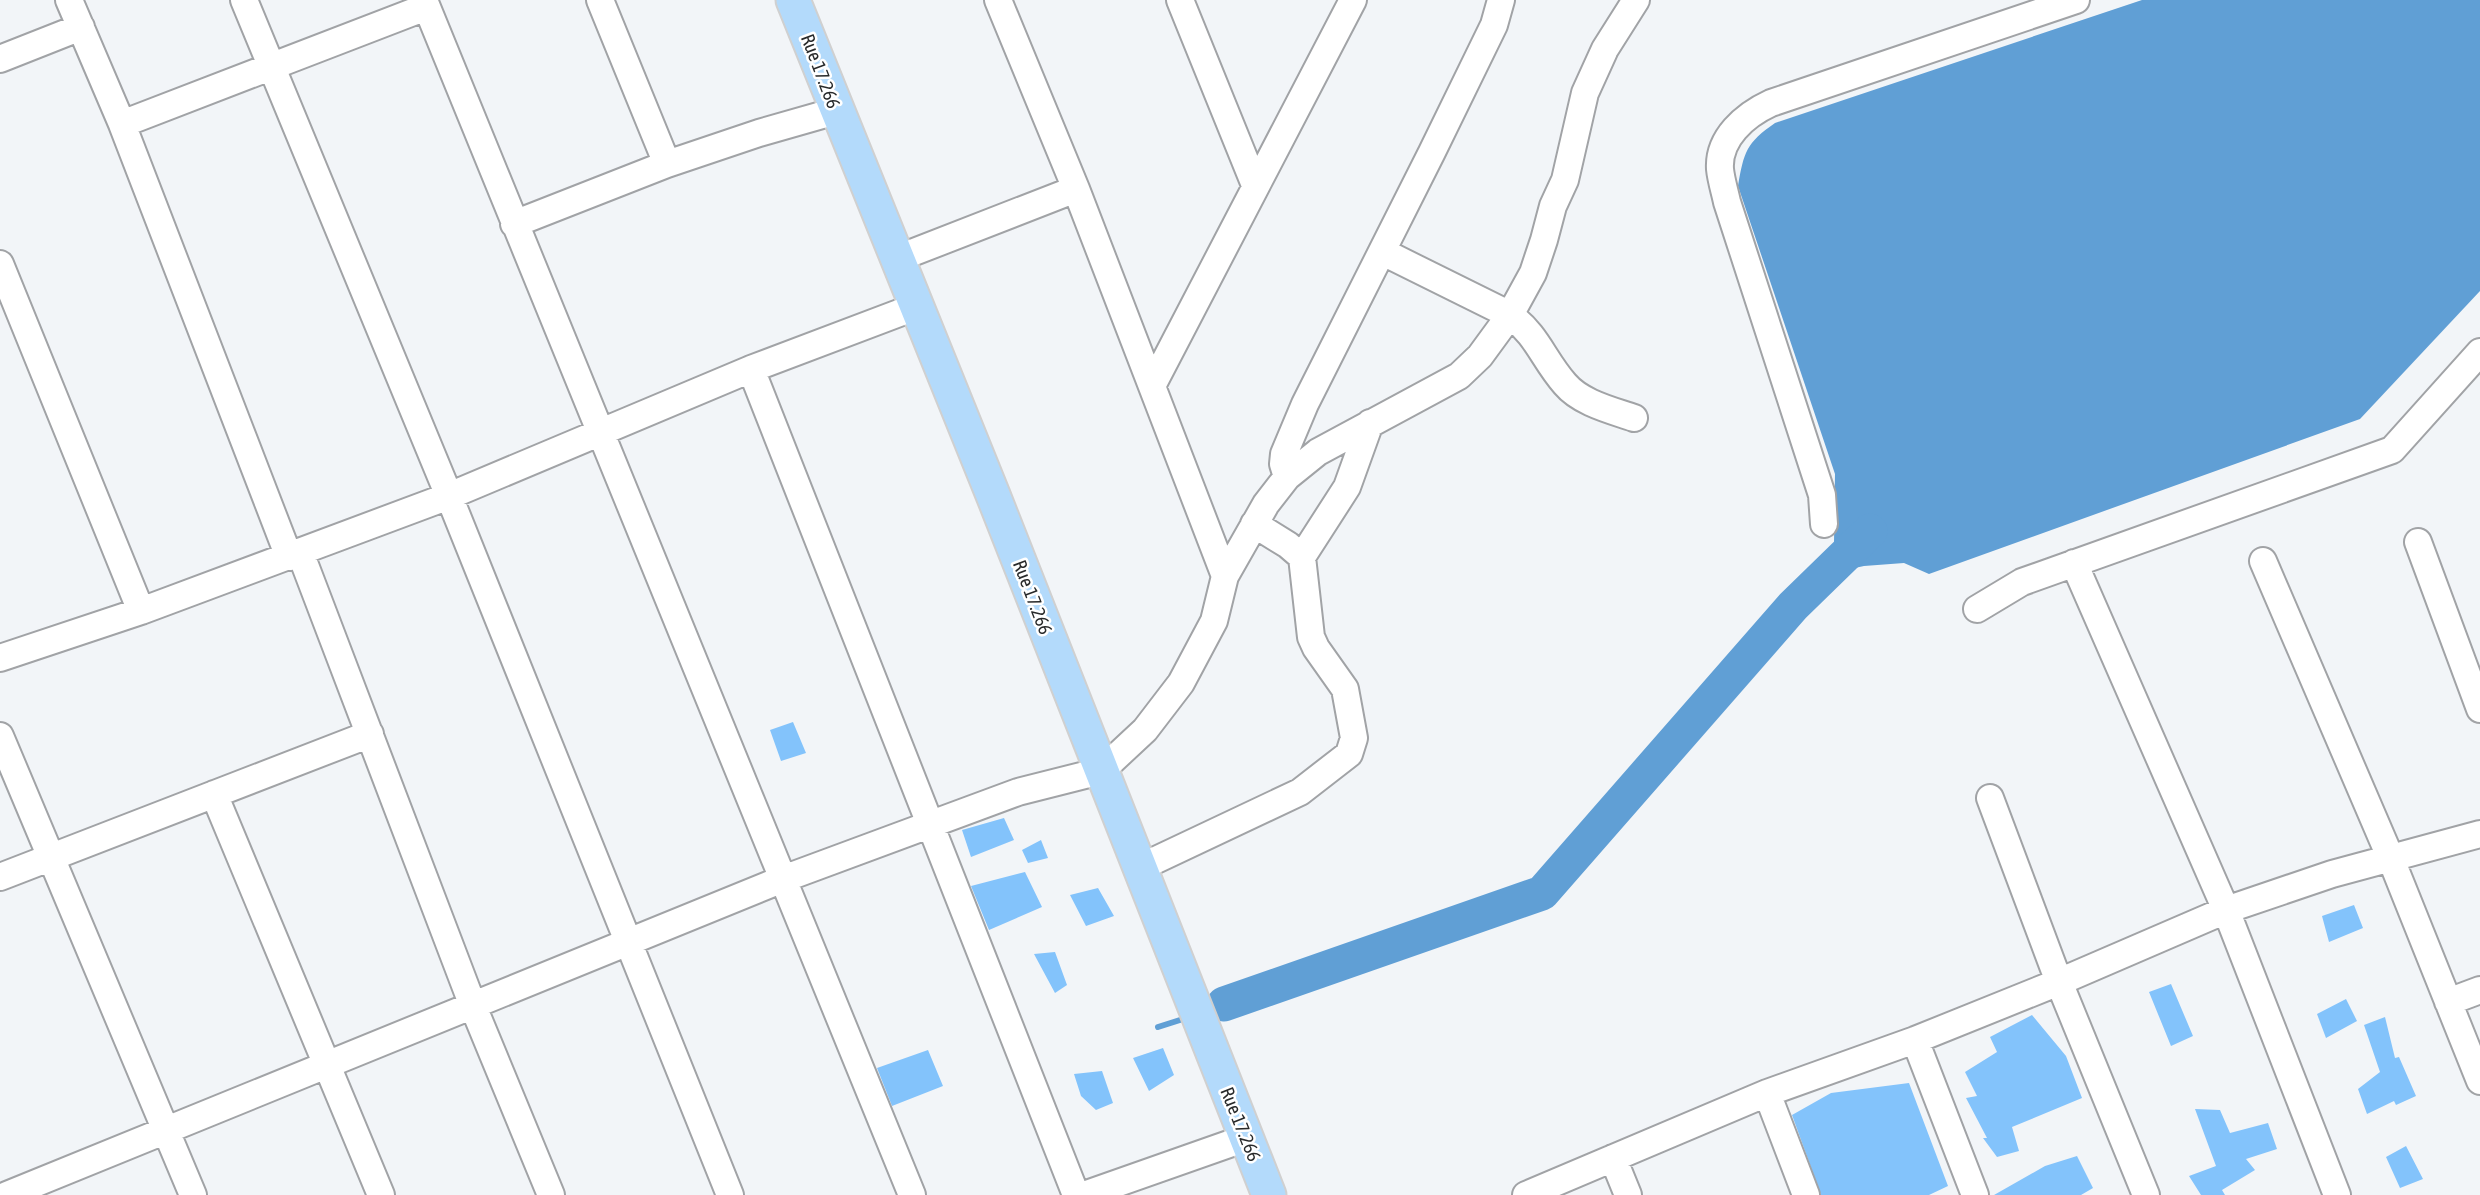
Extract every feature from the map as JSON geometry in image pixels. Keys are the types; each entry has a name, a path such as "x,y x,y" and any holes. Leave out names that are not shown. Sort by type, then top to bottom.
{"main road":[{"name":"Rue 17.266","path":"793,0 993,495 1269,1195"}],"street":[{"path":"69,0 122,124 294,555 370,734 473,1006 551,1195"},
{"path":"244,0 449,496 730,1195"},
{"path":"600,0 667,164"},
{"path":"998,0 1153,384 1225,576"},
{"path":"1180,0 1255,185"},
{"path":"1287,477 1283,464 1284,454 1305,404 1494,25 1501,0"},
{"path":"0,1178 7,1195 783,879 1018,792 1101,771 1145,730 1181,683 1214,621 1225,576 1266,504 1287,477 1318,452 1459,376 1480,356 1510,315 1533,274 1545,240 1553,206 1565,180 1585,93 1605,49 1636,0"},
{"path":"1824,524 1822,495 1727,202 1720,167 1725,142 1753,111 1771,103 2076,0"},
{"path":"122,124 272,67 425,4 912,1195"},
{"path":"1153,384 1345,5"},
{"path":"0,59 81,27"},
{"path":"514,224 667,164 836,111"},
{"path":"896,259 1076,189"},
{"path":"1383,252 1510,315 1526,327 1565,384 1579,396 1633,418"},
{"path":"0,264 141,611"},
{"path":"0,658 141,611 449,496 751,369 915,307"},
{"path":"1977,609 2022,582 2392,450 2480,352"},
{"path":"751,369 1076,1195"},
{"path":"1139,868 1300,792 1349,754 1354,738 1348,700 1345,690 1315,648 1311,637 1302,557 1347,487 1370,424"},
{"path":"1254,524 1302,557"},
{"path":"2418,542 2480,709"},
{"path":"2263,561 2391,859 2480,1081"},
{"path":"2074,563 2225,910 2337,1195"},
{"path":"0,877 370,734"},
{"path":"0,736 193,1195"},
{"path":"214,794 381,1195"},
{"path":"1990,798 2059,982 2146,1195"},
{"path":"1526,1195 1767,1093 1915,1040 2059,982 2225,910 2332,874 2480,834"},
{"path":"2448,1002 2480,990"},
{"path":"1915,1040 1975,1195"},
{"path":"1767,1093 1805,1195"},
{"path":"1084,1195 1246,1138"},
{"path":"1613,1158 1628,1195"}],"water":[{"path":"2142,0 2480,0 2480,291 2360,419 1929,574 1904,563 1841,571 1827,557 1834,543 1835,474 1738,186 1748,149 1758,136 1775,123"}],"building":[{"path":"793,722 806,753 781,761 770,730"},
{"path":"1004,818 1014,840 971,857 962,830"},
{"path":"1041,840 1048,858 1028,863 1022,850"},
{"path":"1025,872 1042,907 989,930 971,886"},
{"path":"1098,888 1114,916 1086,926 1070,895"},
{"path":"2354,905 2363,928 2329,942 2322,916"},
{"path":"1055,952 1067,985 1055,993 1034,954"},
{"path":"2171,984 2193,1036 2171,1046 2149,992"},
{"path":"2346,999 2357,1021 2326,1038 2317,1014"},
{"path":"2032,1015 2066,1056 2082,1098 2012,1127 2019,1151 1997,1157 1983,1138 1987,1138 1966,1098 1977,1096 1965,1072 1997,1052 1990,1037"},
{"path":"2385,1017 2395,1058 2399,1057 2416,1096 2396,1105 2394,1101 2367,1114 2358,1089 2380,1072 2364,1025"},
{"path":"1163,1048 1174,1075 1149,1091 1133,1058"},
{"path":"928,1050 943,1086 892,1106 877,1068"},
{"path":"1102,1071 1113,1103 1096,1110 1081,1096 1074,1074"},
{"path":"1909,1083 1948,1186 1929,1195 1821,1195 1792,1115 1831,1093"},
{"path":"2195,1109 2220,1110 2230,1133 2268,1123 2277,1149 2246,1159 2255,1170 2222,1190 2225,1195 2201,1195 2189,1176 2216,1166"},
{"path":"2406,1146 2423,1179 2400,1188 2386,1157"},
{"path":"2077,1156 2093,1188 2081,1195 1994,1195 2045,1166"}],"waterway":[{"path":"1224,1004 1542,893 1793,606 1870,531"},
{"path":"1158,1027 1180,1020"}]}
